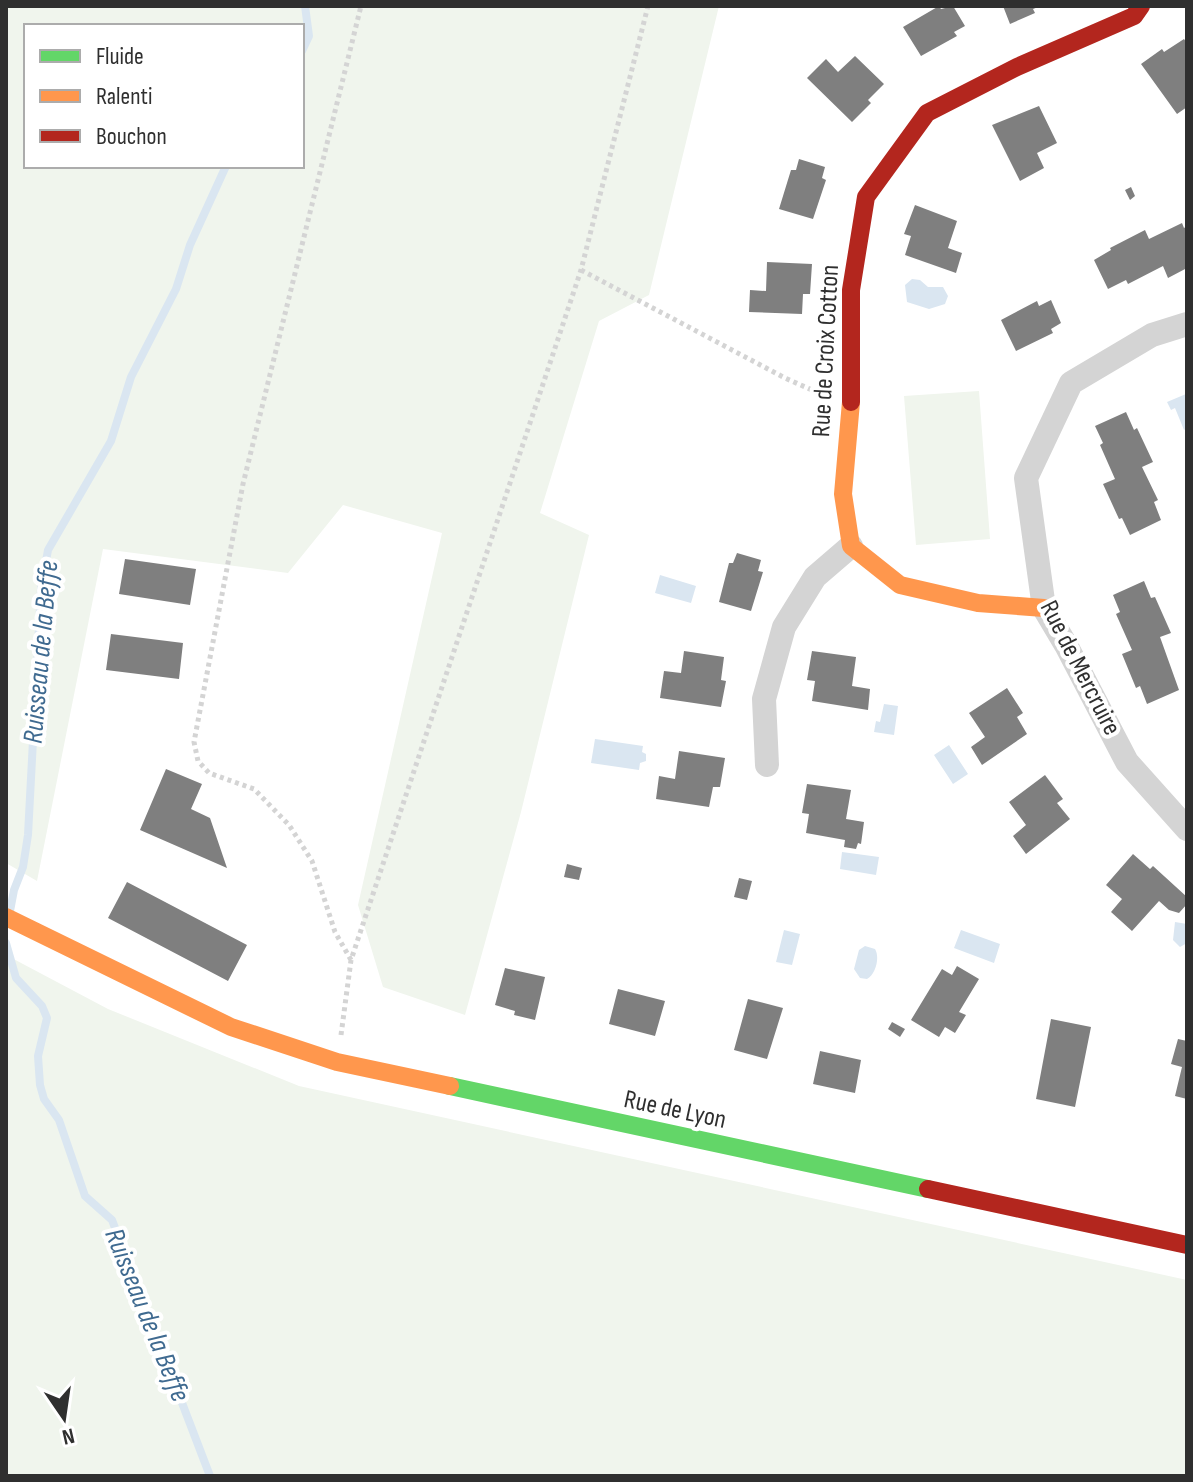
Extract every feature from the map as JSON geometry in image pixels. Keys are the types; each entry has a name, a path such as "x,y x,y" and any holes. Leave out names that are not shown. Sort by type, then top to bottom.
{"street":[{"name":"Rue de Croix Cotton","path":"851,546 843,494 851,408 851,290 866,197 927,113 1017,67 1134,16 1141,6"},
{"name":"Rue de Mercruire","path":"1187,324 1152,335 1071,383 1026,478 1044,608 1127,762 1187,829"},
{"path":"767,765 764,699 784,627 815,577 851,546 900,585 978,603 1044,608"},
{"name":"Rue de Lyon","path":"6,917 231,1027 337,1062 1187,1245"}],"path":[{"path":"351,960 335,932 312,861 289,825 254,789 209,773 198,761 194,742 243,484 361,6"},
{"path":"337,1062 351,960 581,270 648,6"},
{"path":"581,270 785,378 851,408"}],"shaded area":[{"path":"6,6 719,6 649,295 599,321 540,513 589,535 521,812 465,1015 383,987 358,905 442,533 343,505 288,573 103,549 37,881 6,863"},
{"path":"912,279 920,280 928,287 943,287 948,296 945,304 929,309 907,302 905,285"},
{"path":"979,391 990,539 916,545 904,396"},
{"path":"1186,394 1187,428 1184,430 1175,408 1171,410 1167,402"},
{"path":"660,575 696,586 691,603 655,593"},
{"path":"884,704 898,706 894,735 874,732"},
{"path":"595,739 643,746 646,761 640,763 639,770 591,763"},
{"path":"949,745 968,774 953,784 934,755"},
{"path":"842,852 879,857 876,875 840,869"},
{"path":"1175,922 1187,924 1187,943 1180,947 1173,940"},
{"path":"784,930 800,934 792,965 776,962"},
{"path":"961,930 1000,944 994,963 954,948"},
{"path":"865,946 875,949 877,956 875,969 867,979 860,978 854,969 859,950"},
{"path":"6,955 108,1009 299,1086 1187,1280 1187,1476 6,1476"}],"building":[{"path":"939,6 941,9 953,6 965,26 954,32 957,36 921,56 903,27"},
{"path":"1003,6 1041,6 1033,9 1035,13 1010,24"},
{"path":"1184,39 1187,43 1187,107 1177,114 1141,64 1162,49 1164,52"},
{"path":"855,56 884,84 852,122 807,78 826,59 838,72"},
{"path":"1039,106 1057,143 1037,153 1044,168 1020,181 992,125"},
{"path":"799,159 825,167 822,178 826,180 813,219 779,209 791,170 796,170"},
{"path":"1131,187 1135,196 1130,200 1125,190"},
{"path":"915,205 957,221 948,248 962,253 956,273 905,255 911,236 904,234"},
{"path":"1182,223 1184,228 1187,226 1187,268 1168,278 1163,266 1128,284 1126,280 1108,289 1094,260 1145,230 1149,239"},
{"path":"767,262 812,264 810,294 803,294 802,314 749,312 750,290 766,291"},
{"path":"1051,300 1061,323 1051,329 1053,333 1016,351 1001,320 1037,301 1039,306"},
{"path":"1126,412 1153,462 1142,467 1158,500 1154,502 1161,520 1130,535 1103,484 1115,479 1095,426"},
{"path":"737,553 761,560 758,571 763,572 751,611 719,602 729,563 733,563"},
{"path":"125,559 196,569 190,605 119,594"},
{"path":"1144,581 1171,633 1160,637 1179,690 1147,704 1140,686 1136,688 1122,654 1132,650 1116,614 1120,612 1113,595"},
{"path":"111,634 183,643 179,679 106,670"},
{"path":"684,651 724,657 721,680 726,681 721,707 660,698 664,671 681,673"},
{"path":"812,651 856,657 852,686 870,689 868,710 812,701 815,681 807,680"},
{"path":"1007,688 1023,713 1017,717 1027,734 982,765 971,747 985,737 969,713"},
{"path":"679,751 725,758 720,787 713,787 709,807 656,799 659,776 675,779"},
{"path":"166,769 202,784 191,809 210,818 227,868 140,830"},
{"path":"1045,775 1063,799 1057,803 1070,819 1026,854 1013,836 1026,825 1009,802"},
{"path":"807,784 851,790 846,819 864,822 861,844 858,843 856,849 844,847 845,840 806,833 809,814 802,813"},
{"path":"1133,854 1150,869 1153,866 1187,897 1187,904 1179,913 1169,910 1159,901 1132,931 1111,912 1122,899 1106,885"},
{"path":"567,864 582,868 579,880 564,877"},
{"path":"739,878 752,881 747,900 734,897"},
{"path":"127,882 247,945 228,981 108,918"},
{"path":"957,966 979,979 959,1012 966,1015 955,1033 945,1027 939,1037 911,1020 942,969 952,975"},
{"path":"505,968 545,977 535,1020 514,1015 515,1011 495,1005"},
{"path":"618,989 665,1001 655,1036 609,1024"},
{"path":"748,999 783,1008 767,1059 734,1050"},
{"path":"1051,1019 1091,1027 1075,1107 1036,1099"},
{"path":"892,1022 905,1029 900,1037 888,1029"},
{"path":"1178,1039 1187,1041 1187,1099 1175,1096 1182,1067 1171,1064"},
{"path":"820,1051 861,1060 855,1093 813,1084"}],"waterway":[{"name":"Ruisseau de la Beffe","path":"304,47 309,36 305,6"},
{"name":"Ruisseau de la Beffe","path":"10,911 23,867 28,835 41,589 48,550 111,441 131,377 176,289 190,245 225,168"},
{"name":"Ruisseau de la Beffe","path":"6,943 16,978 42,1006 47,1018 38,1056 44,1099 59,1120 85,1196 112,1220 210,1476"}],"traffic: fast":[{"path":"450,1086 928,1189"}],"traffic: slow":[{"path":"851,402 843,494 851,546 900,585 978,603 1044,608"},
{"path":"6,917 231,1027 337,1062 450,1086"}],"traffic: jam":[{"path":"851,402 851,290 866,197 927,113 1017,67 1134,16 1141,6"},
{"path":"928,1189 1187,1245"}]}
